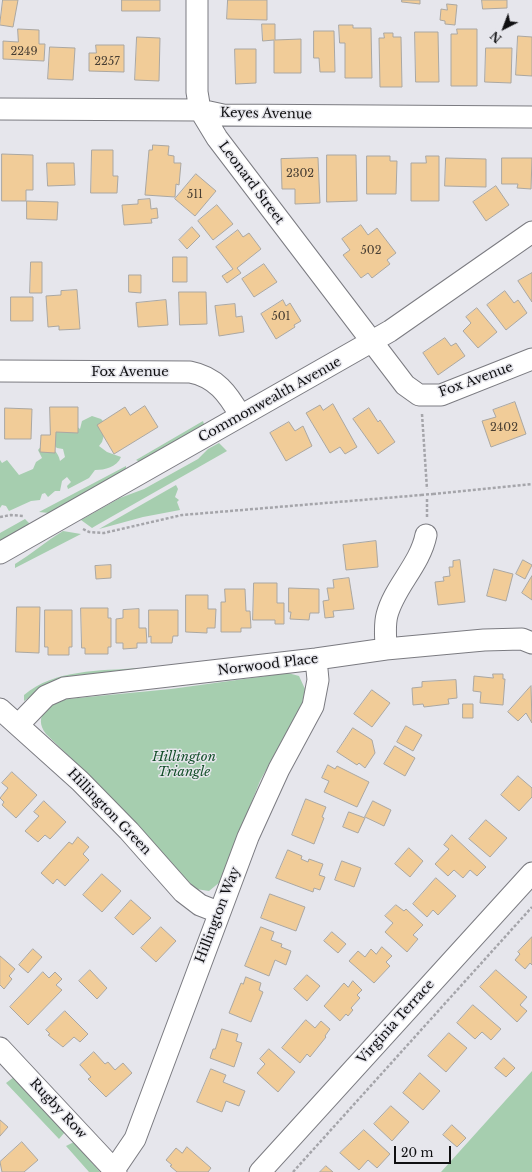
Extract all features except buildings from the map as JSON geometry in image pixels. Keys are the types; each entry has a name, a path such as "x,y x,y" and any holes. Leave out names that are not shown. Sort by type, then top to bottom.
{"street":[{"name":"Leonard Street","path":"197,0 197,92 200,110 217,138 372,342"},
{"name":"Keyes Avenue","path":"0,109 200,110 223,115 532,117"},
{"name":"Commonwealth Avenue","path":"0,553 240,415 372,342 476,273 532,232"},
{"name":"Fox Avenue","path":"372,342 405,385 415,393 422,395 437,396 448,394 532,359"},
{"name":"Fox Avenue","path":"0,371 198,374 220,387 240,415"},
{"path":"386,649 385,629 388,611 416,561 426,535"},
{"name":"Norwood Place","path":"18,724 39,702 59,689 316,659 386,649 484,640 522,639 532,643"},
{"name":"Hillington Way","path":"115,1171 135,1139 218,912 258,813 279,769 313,706 318,680 316,659"},
{"name":"Hillington Green","path":"0,709 64,765 106,807 183,892 200,905 218,912"},
{"name":"Virginia Terrace","path":"260,1172 532,873"},
{"name":"Rugby Row","path":"0,1048 115,1171"}],"path":[{"path":"422,395 426,489"},
{"path":"80,528 89,532 104,533 182,515 433,494 532,484"},
{"path":"0,517 10,515 27,516"},
{"path":"292,1172 532,907"}],"green space":[{"path":"92,416 101,419 107,425 102,442 99,446 107,452 121,457 114,466 107,469 95,470 89,478 68,489 67,486 71,482 67,477 62,481 60,491 55,491 48,497 45,493 42,494 40,500 31,501 9,511 6,506 2,505 0,508 0,460 2,463 7,460 19,475 33,469 36,462 42,458 38,450 44,443 56,452 60,461 65,457 63,449 57,448 50,442 51,434 75,425 80,429 82,421"},
{"path":"203,421 204,424 201,427 140,462 136,460"},
{"path":"219,443 227,451 92,528 81,520 120,498 144,489 198,459 208,449"},
{"path":"126,466 126,470 49,513 39,512"},
{"path":"176,485 178,489 175,497 179,500 177,502 180,510 143,517 99,529"},
{"path":"25,519 30,524 0,541 0,533"},
{"path":"63,531 81,534 15,568 15,564"},
{"path":"138,668 136,674 37,692 24,701 24,695 36,686 50,680 78,673"},
{"name":"Hillington Triangle","path":"288,673 299,676 305,689 302,704 260,781 220,882 209,891 196,889 104,790 46,734 42,727 41,721 45,711 49,707 67,699 171,689"},
{"path":"532,1071 532,1172 441,1172"},
{"path":"14,1077 65,1132 59,1139 6,1083"},
{"path":"74,1142 100,1172 89,1172 66,1146"}]}
